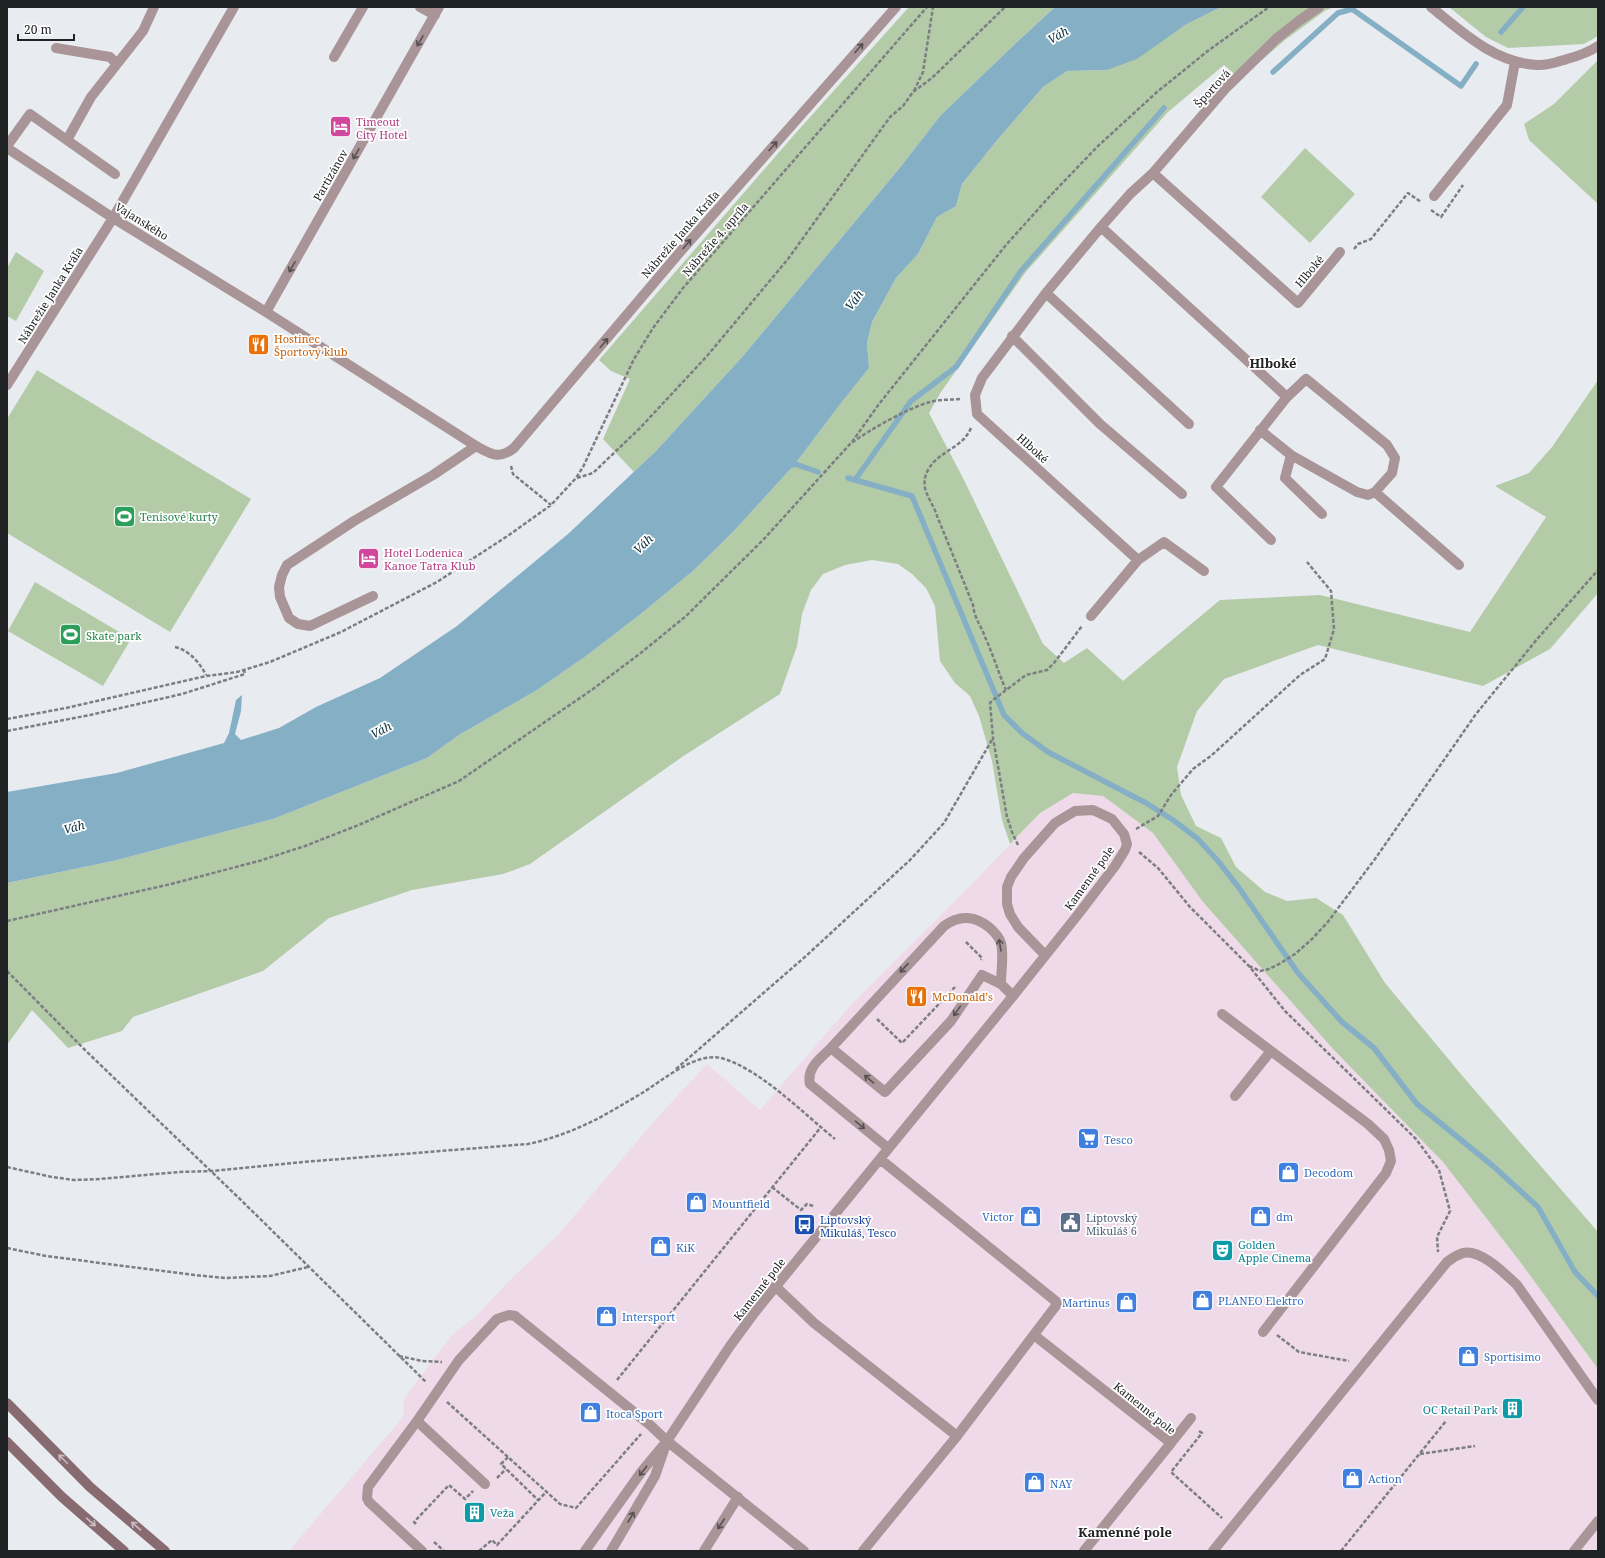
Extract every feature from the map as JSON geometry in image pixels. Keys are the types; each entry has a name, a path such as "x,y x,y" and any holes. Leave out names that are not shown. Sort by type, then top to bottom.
{"main road":[{"path":"7,1403 90,1487 165,1551"},
{"path":"7,1442 62,1497 124,1551"}],"street":[{"path":"67,140 91,97 143,31 154,7"},
{"name":"Nábrežie Janka Kráľa","path":"7,385 113,218 234,7"},
{"path":"334,57 364,7"},
{"path":"420,7 437,11"},
{"name":"Nábrežie Janka Kráľa","path":"507,454 514,448 579,373 680,252 896,7"},
{"name":"Športová","path":"1101,227 1130,194 1153,173 1225,89 1276,39 1319,7"},
{"path":"1431,7 1478,45 1515,62 1538,65 1555,63 1589,52 1598,46"},
{"name":"Partizánov","path":"266,312 437,11"},
{"path":"56,48 110,57 117,64"},
{"path":"1434,196 1507,105 1515,62"},
{"path":"7,147 30,114 115,174"},
{"name":"Vajanského","path":"7,147 113,218 266,312 476,446"},
{"name":"Hlboké","path":"1153,173 1298,303 1340,252"},
{"path":"977,414 975,395 982,378 1012,336 1101,227 1287,397"},
{"path":"1046,293 1189,424"},
{"path":"1012,336 1100,424 1182,494"},
{"path":"1260,430 1291,455 1356,492 1368,495 1375,492 1392,473 1395,458 1387,445 1306,379 1287,397 1260,430 1216,487 1271,540"},
{"name":"Hlboké","path":"977,414 1138,560"},
{"path":"373,596 310,626 298,624 289,618 282,602 279,587 282,575 287,565 354,521 433,475 476,446 490,454 499,456 507,454"},
{"path":"1291,455 1285,478 1322,514"},
{"path":"1375,492 1458,565"},
{"path":"1091,616 1138,560 1164,542 1204,571"},
{"path":"1045,955 1018,927 1010,914 1007,904 1007,886 1011,877 1024,858 1055,823 1075,811 1093,810 1103,814 1118,825 1126,839"},
{"name":"Kamenné pole","path":"585,1551 642,1471 667,1441 730,1346 776,1286 1012,996 1115,866 1125,850 1126,839"},
{"path":"888,1148 810,1084 810,1071 944,926 958,918 972,918 979,920 998,936 1001,952 1001,984"},
{"path":"832,1048 885,1092 951,1021 982,975 1001,984 1012,996"},
{"path":"1222,1014 1270,1052 1368,1124 1384,1139 1391,1161 1386,1173 1265,1330"},
{"path":"1235,1096 1270,1052"},
{"path":"863,1551 957,1436 1058,1303 880,1159"},
{"path":"1213,1551 1447,1262 1455,1256 1465,1253 1474,1253 1502,1271 1516,1285 1570,1363 1598,1400"},
{"path":"776,1286 814,1323 957,1436"},
{"path":"420,1550 369,1502 367,1492 373,1481 459,1360 497,1319 509,1315 515,1316 804,1551"},
{"name":"Kamenné pole","path":"1034,1335 1171,1443 1084,1551"},
{"path":"1171,1443 1189,1420"},
{"path":"417,1421 485,1484"},
{"name":"Kamenné pole","path":"611,1551 655,1476 667,1441"},
{"path":"704,1551 738,1497"},
{"path":"1574,1551 1598,1521"}],"path":[{"name":"Nábrežie 4. apríla","path":"507,454 513,474 551,505 584,467 634,359 665,310 927,7"},
{"path":"576,478 593,473 640,428 707,356 788,259 890,117 903,106 914,92 923,72 933,7"},
{"path":"914,92 932,78 1006,7"},
{"path":"7,921 171,884 259,861 305,846 361,824 459,781 593,689 686,616 759,544 850,444 879,404 1001,251 1050,196 1098,146 1158,92 1209,50 1269,7"},
{"path":"850,444 865,433 930,402 965,399 977,414 968,435 961,442 934,461 928,469 925,478 925,489 934,506 973,605 975,617 985,635 1006,690"},
{"path":"1307,562 1331,591 1334,629 1325,659 1300,675 1212,755 1193,769 1171,795 1158,816 1126,839 1158,868 1190,907 1249,966 1285,1011 1313,1040 1380,1102 1416,1140 1438,1170 1450,1211 1437,1237 1439,1256 1447,1262"},
{"path":"1249,966 1260,971 1281,964 1295,954 1327,923 1380,852 1476,714 1534,643 1598,570"},
{"path":"1024,858 1007,817 989,707 993,700 1000,694 1026,676 1047,670 1091,616"},
{"path":"176,647 182,649 201,665 206,676"},
{"path":"7,731 90,715 182,694 245,674 244,670"},
{"path":"7,1167 52,1177 74,1180 212,1171 303,1162 512,1146 534,1143 562,1134 597,1119 642,1093 674,1071 806,956 910,860 944,823 993,738"},
{"path":"966,942 982,958 977,964"},
{"path":"7,971 85,1050 212,1171 399,1356 560,1504 576,1508 643,1432"},
{"path":"867,1009 902,1042 957,985"},
{"path":"674,1071 706,1058 720,1058 728,1061 767,1083 835,1139"},
{"path":"612,1376 618,1381 821,1127"},
{"path":"772,1187 801,1210 807,1204 813,1206"},
{"path":"7,1248 54,1257 225,1278 270,1276 309,1267"},
{"path":"1265,1330 1299,1352 1334,1357 1364,1365"},
{"path":"399,1356 432,1362 459,1360"},
{"path":"1189,1420 1202,1433 1171,1472 1225,1520"},
{"path":"1341,1551 1446,1421"},
{"path":"1419,1454 1475,1446"},
{"path":"508,1457 501,1464 538,1500"},
{"path":"495,1480 506,1469"},
{"path":"419,1527 414,1522 449,1485 465,1499 473,1491 476,1494"},
{"path":"479,1551 492,1540 497,1545 546,1492"},
{"path":"429,1537 444,1551"}],"shaded area":[{"name":"Kamenné pole","path":"1073,793 1103,796 1153,833 1203,902 1334,1050 1443,1162 1521,1263 1598,1369 1598,1551 289,1551 403,1417 404,1399 450,1337 476,1316 514,1276 558,1235 655,1120 707,1064 760,1110 850,1006 970,886 1040,813"}],"green space":[{"path":"909,7 1055,7 941,115 898,170 743,356 656,451 634,472 603,439 630,379 611,371 599,360 794,135"},
{"path":"1221,7 1335,7 1326,10 1285,40 1240,79 1224,65 1168,112 1025,273 941,392 929,413 965,482 1043,644 1064,663 1087,648 1123,681 1220,600 1320,595 1470,632 1546,517 1495,486 1529,473 1552,447 1598,380 1598,593 1550,649 1483,686 1318,645 1224,679 1197,711 1177,767 1181,795 1196,826 1221,838 1236,867 1265,892 1287,901 1316,898 1343,915 1385,983 1465,1079 1598,1232 1598,1369 1521,1263 1443,1162 1334,1050 1203,902 1153,833 1103,796 1073,793 1040,813 1010,844 1002,820 992,761 979,716 970,696 955,683 940,661 935,606 926,588 912,574 898,564 872,560 845,565 823,574 811,590 802,614 797,646 780,694 682,757 530,864 503,874 412,890 329,918 263,971 133,1017 122,1031 68,1048 32,1010 7,1045 7,883 113,861 273,819 427,758 459,735 537,690 586,656 642,613 694,570 732,533 795,464 869,368 867,343 872,322 896,278 918,254 937,217 956,206 962,184 998,139 1043,87 1067,71 1107,70 1185,25"},
{"path":"1449,7 1598,7 1598,36 1584,44 1508,48 1486,37"},
{"path":"1598,60 1598,204 1529,140 1524,124 1554,104"},
{"path":"1305,148 1355,194 1310,243 1261,197"},
{"path":"16,252 44,271 16,321 7,316 7,268"},
{"name":"Tenisové kurty","path":"37,370 251,499 170,632 7,533 7,419"},
{"name":"Skate park","path":"35,582 131,639 103,686 8,631"}],"water":[{"name":"Váh","path":"1055,7 1221,7 1185,25 1137,59 1107,70 1067,71 1043,87 998,139 962,184 956,206 937,217 918,254 896,278 872,322 867,343 869,368 795,464 732,533 694,570 642,613 586,656 537,690 459,735 427,758 273,819 113,861 7,883 7,792 117,773 224,743 229,733 236,700 242,695 241,711 235,734 241,740 279,728 316,707 380,678 457,626 568,534 656,451 743,356 898,170 941,115"}],"waterway":[{"path":"1501,32 1523,7"},
{"path":"1273,72 1338,13 1352,9 1461,86 1476,64"},
{"path":"855,480 911,401 956,367 1021,271 1164,108"},
{"path":"790,466 795,464 818,472"},
{"path":"848,478 912,496 1004,715 1022,733 1048,752 1146,803 1173,820 1198,839 1218,861 1239,888 1298,973 1342,1022 1374,1048 1417,1104 1493,1166 1538,1207 1575,1272 1598,1296"}],"place":[{"name":"Timeout City Hotel","path":"341,127"},
{"name":"Hostinec Športový klub","path":"258,344"},
{"name":"Tenisové kurty","path":"124,516"},
{"name":"Hotel Lodenica Kanoe Tatra Klub","path":"369,558"},
{"name":"Skate park","path":"70,635"},
{"name":"McDonald's","path":"916,996"},
{"name":"Tesco","path":"1088,1139"},
{"name":"Decodom","path":"1288,1172"},
{"name":"Mountfield","path":"697,1203"},
{"name":"Victor","path":"1030,1216"},
{"name":"dm","path":"1260,1216"},
{"name":"Liptovský Mikuláš 6","path":"1071,1223"},
{"name":"Liptovský Mikuláš, Tesco","path":"805,1225"},
{"name":"KiK","path":"661,1247"},
{"name":"Golden Apple Cinema","path":"1223,1250"},
{"name":"PLANEO Elektro","path":"1203,1300"},
{"name":"Martinus","path":"1126,1302"},
{"name":"Intersport","path":"606,1316"},
{"name":"Sportisimo","path":"1469,1356"},
{"name":"OC Retail Park","path":"1513,1409"},
{"name":"Itoca Sport","path":"590,1413"},
{"name":"Action","path":"1352,1478"},
{"name":"NAY","path":"1035,1483"},
{"name":"Veža","path":"475,1512"}],"district":[{"name":"Hlboké","path":"1273,363"},
{"name":"Kamenné pole","path":"1125,1532"}]}
